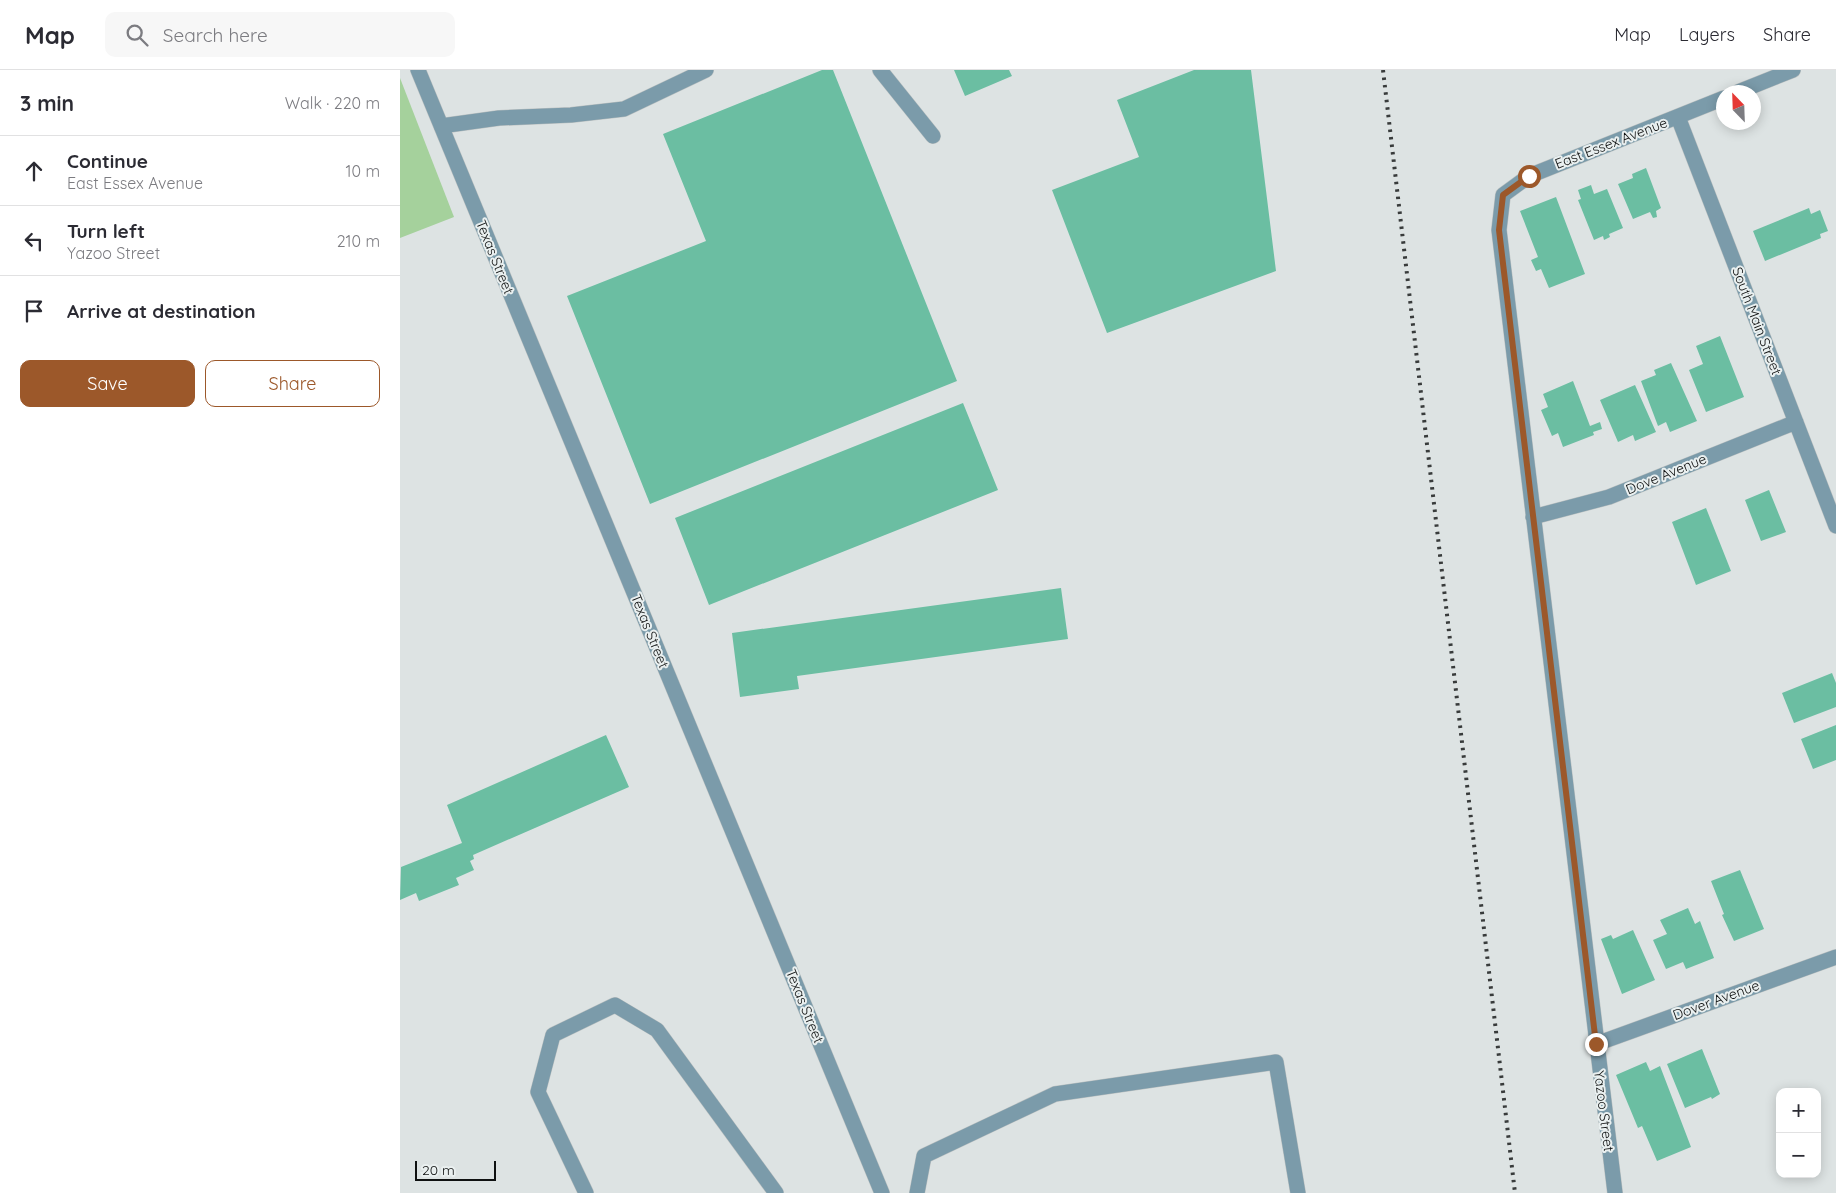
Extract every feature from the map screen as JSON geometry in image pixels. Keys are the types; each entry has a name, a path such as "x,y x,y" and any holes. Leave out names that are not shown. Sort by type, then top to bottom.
{"street":[{"name":"Texas Street","path":"418,70 882,1193"},
{"path":"441,126 499,118 571,115 624,109 706,70"},
{"path":"880,70 933,136"},
{"path":"1756,85 1793,70"},
{"name":"East Essex Avenue","path":"1503,195 1529,176 1716,101"},
{"name":"South Main Street","path":"1678,117 1836,526"},
{"name":"Yazoo Street","path":"1503,195 1499,230 1615,1193"},
{"name":"Dove Avenue","path":"1533,517 1609,497 1796,422"},
{"name":"Dover Avenue","path":"1596,1044 1836,957"},
{"path":"586,1193 538,1092 553,1035 614,1005 657,1030 776,1193"},
{"path":"917,1193 924,1156 1055,1094 1276,1062 1298,1193"}],"green space":[{"path":"400,78 454,217 400,238"}],"building":[{"path":"822,70 833,70 957,381 650,504 567,296 706,241 663,134"},
{"path":"954,70 1009,70 1012,76 965,96"},
{"path":"1194,70 1251,70 1276,271 1107,333 1052,190 1139,157 1117,100"},
{"path":"1646,168 1661,208 1656,211 1657,217 1653,218 1650,212 1633,219 1618,184 1633,178 1632,174"},
{"path":"1591,185 1594,194 1607,189 1623,228 1609,234 1610,237 1604,240 1603,236 1594,240 1578,200 1581,199 1578,190"},
{"path":"1556,197 1585,274 1549,288 1541,269 1536,271 1531,260 1538,257 1520,211"},
{"path":"1809,208 1811,214 1820,210 1828,231 1820,234 1821,238 1765,261 1753,231"},
{"path":"1720,336 1744,397 1706,412 1689,370 1703,364 1696,346"},
{"path":"1671,363 1697,421 1670,432 1666,422 1658,426 1641,381 1656,375 1654,370"},
{"path":"1573,381 1590,426 1600,422 1602,429 1593,432 1594,435 1563,447 1558,433 1552,436 1541,410 1548,407 1543,394"},
{"path":"1635,385 1656,432 1635,441 1633,435 1618,442 1600,400"},
{"path":"963,403 998,490 709,605 675,518"},
{"path":"1769,490 1786,532 1761,541 1745,500"},
{"path":"1706,508 1731,571 1696,585 1672,522"},
{"path":"1061,588 1068,639 797,676 799,689 740,697 732,633"},
{"path":"1832,673 1836,683 1836,707 1794,723 1782,693"},
{"path":"1836,725 1836,760 1813,769 1801,739"},
{"path":"606,735 629,787 473,855 474,859 470,861 474,870 456,878 459,885 419,901 416,893 400,900 401,867 462,843 447,805"},
{"path":"1740,870 1764,929 1734,941 1722,915 1724,914 1711,881"},
{"path":"1688,908 1695,924 1700,921 1714,958 1686,969 1683,962 1666,969 1653,940 1667,934 1660,920"},
{"path":"1633,930 1655,980 1622,994 1601,939 1611,935 1613,939"},
{"path":"1702,1049 1720,1094 1712,1099 1711,1097 1685,1108 1667,1064"},
{"path":"1646,1062 1650,1071 1660,1066 1691,1147 1657,1161 1642,1126 1638,1128 1616,1075"}],"railway":[{"path":"1383,70 1515,1193"}],"route":[{"path":"1529,176 1503,195 1499,230 1596,1044"}]}
